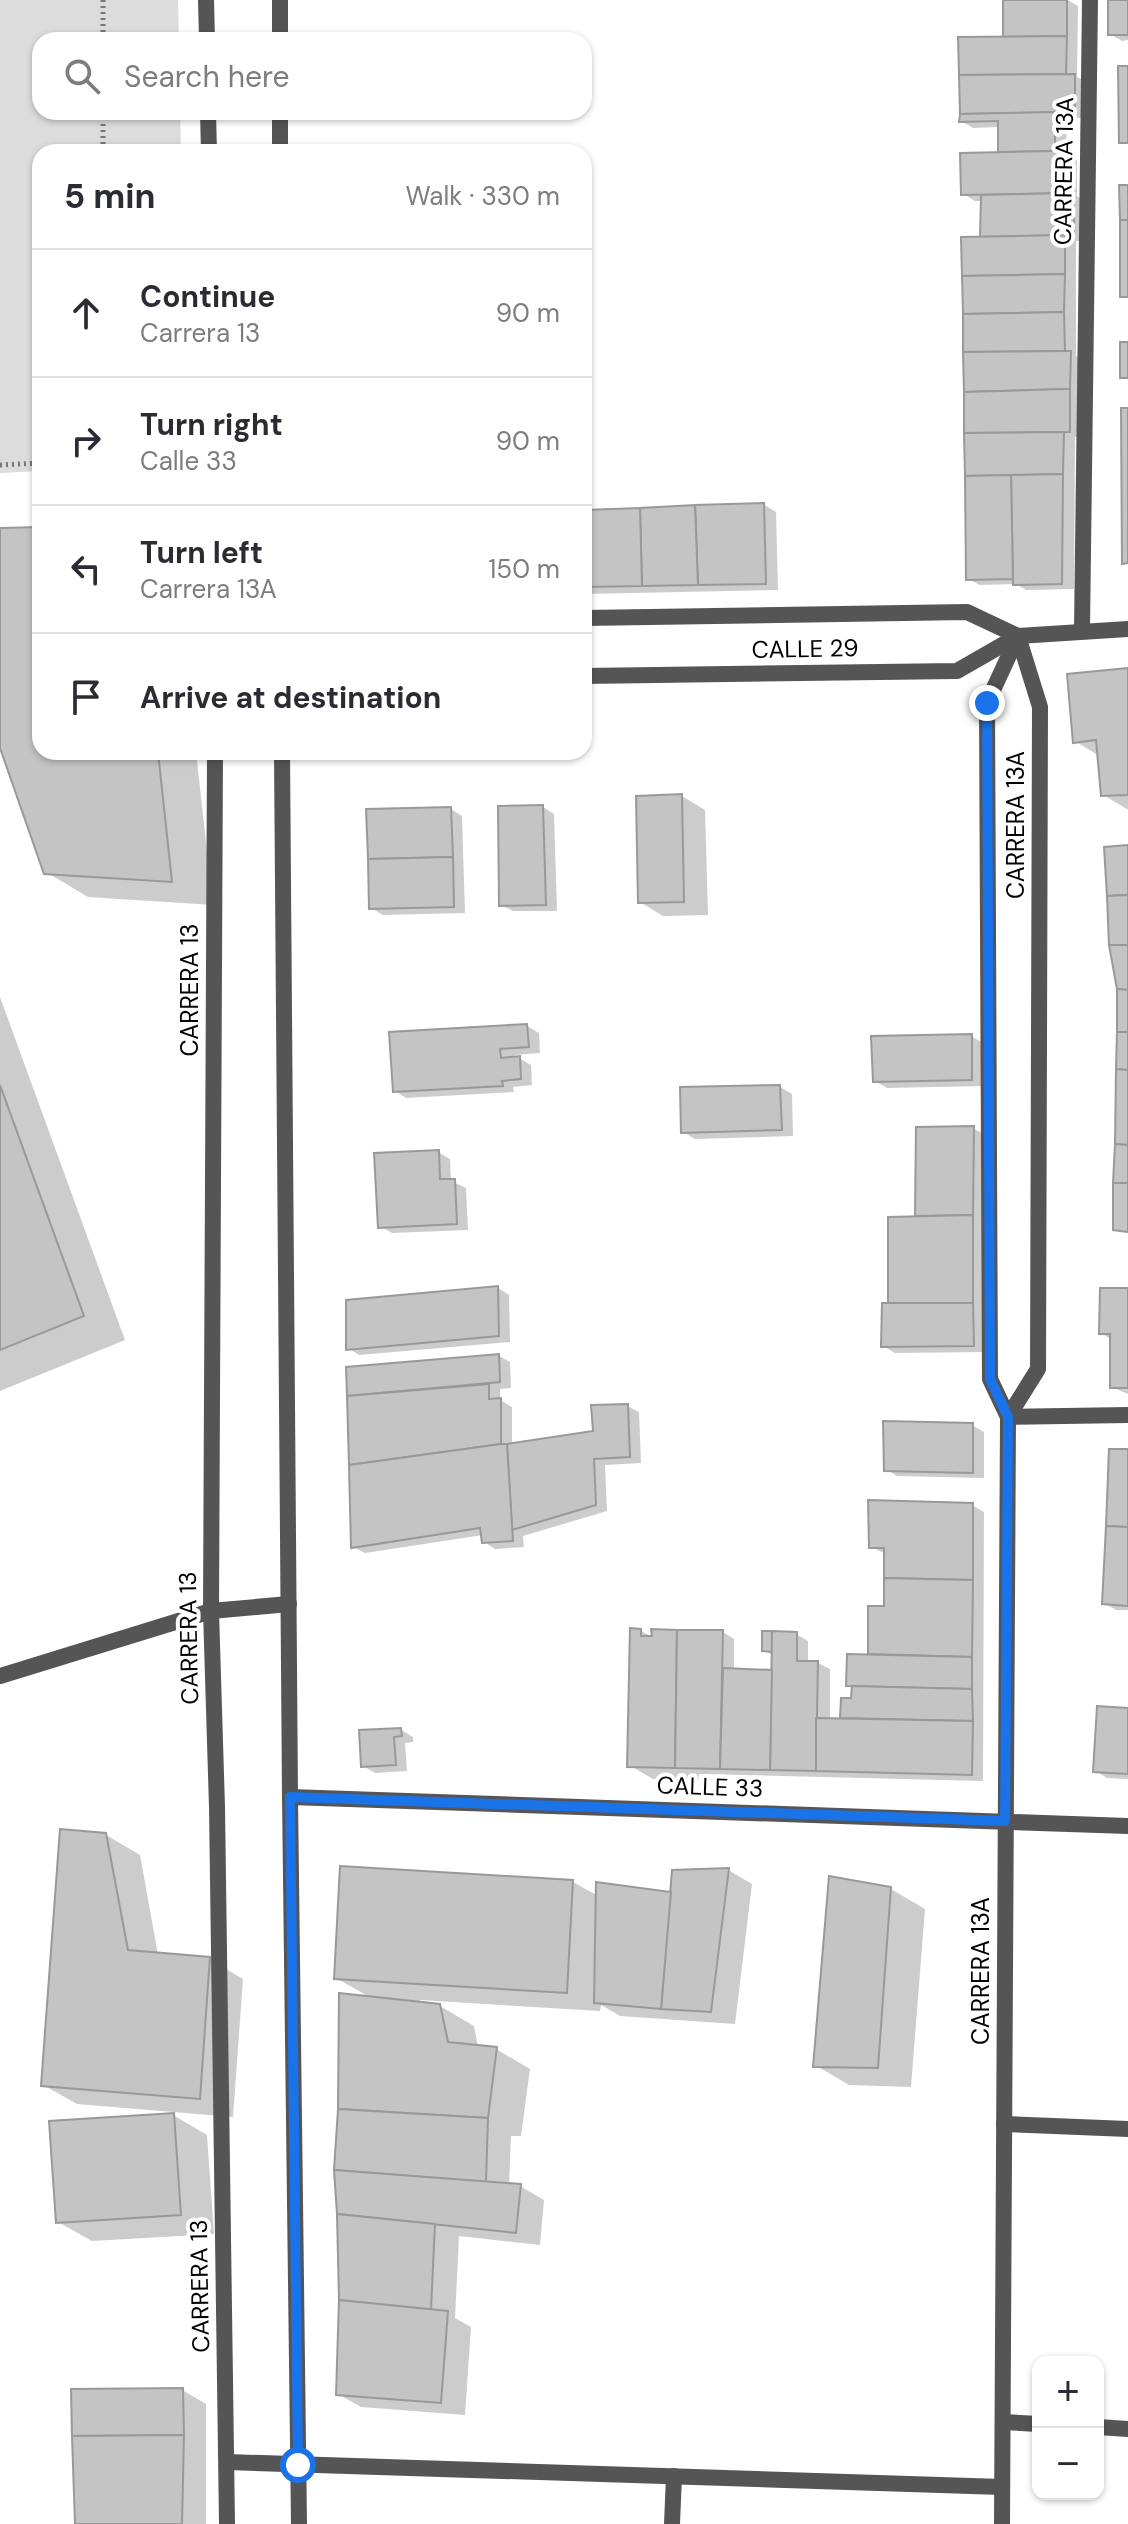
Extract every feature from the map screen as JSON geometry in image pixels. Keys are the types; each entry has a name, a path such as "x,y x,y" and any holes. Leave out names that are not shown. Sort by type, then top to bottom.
{"street":[{"path":"206,0 207,32"},
{"path":"280,0 280,32"},
{"name":"CARRERA 13A","path":"1082,630 1090,0"},
{"path":"208,120 209,144"},
{"path":"280,120 280,144"},
{"name":"CALLE 29","path":"592,618 967,612 1018,636"},
{"name":"CALLE 29","path":"592,676 957,671 1018,636 1128,629"},
{"name":"CARRERA 13A","path":"1008,1417 1038,1369 1040,707 1018,636"},
{"name":"CARRERA 13A","path":"1002,2524 1008,1417 990,1379 987,703 1018,636"},
{"name":"CARRERA 13","path":"215,760 211,1611 227,2524"},
{"path":"282,760 299,2524"},
{"path":"1008,1417 1128,1415"},
{"path":"0,1676 211,1611 289,1604"},
{"name":"CALLE 33","path":"290,1797 1128,1826"},
{"path":"1004,2124 1128,2129"},
{"path":"1003,2422 1032,2424"},
{"path":"1104,2427 1128,2429"},
{"path":"227,2462 1002,2487"},
{"path":"672,2524 674,2476"}],"path":[{"path":"103,0 103,32"},
{"path":"103,120 103,144"},
{"path":"0,465 32,463"}],"shaded area":[{"path":"0,0 178,0 179,32 32,32 32,120 180,120 181,144 32,144 32,471 0,473"}],"building":[{"path":"1003,0 1067,0 1067,36 1003,37"},
{"path":"1108,0 1128,0 1128,35 1108,35"},
{"path":"1067,36 1066,74 959,75 958,37"},
{"path":"1118,66 1128,66 1128,143 1119,143"},
{"path":"1075,74 1075,112 960,114 959,75"},
{"path":"1055,112 1055,151 998,152 998,121 959,122 960,114"},
{"path":"1066,151 1065,193 961,195 960,153"},
{"path":"1119,185 1128,185 1128,220 1120,220"},
{"path":"1074,193 1074,235 980,237 981,195"},
{"path":"1120,220 1128,220 1128,297 1120,297"},
{"path":"1065,235 1065,274 962,276 961,237"},
{"path":"1065,274 1064,312 963,314 962,276"},
{"path":"1064,312 1065,351 963,352 963,314"},
{"path":"1120,342 1128,342 1128,378 1120,378"},
{"path":"1071,351 1070,389 964,392 963,352"},
{"path":"1070,389 1070,432 964,433 964,392"},
{"path":"1121,408 1128,408 1128,563 1122,564"},
{"path":"1064,432 1063,474 965,476 964,433"},
{"path":"1063,474 1062,584 1013,585 1011,475"},
{"path":"1011,475 1013,579 966,580 965,476"},
{"path":"764,503 766,584 698,585 695,505"},
{"path":"695,505 698,585 642,586 640,508"},
{"path":"640,508 642,586 592,587 592,510"},
{"path":"32,527 32,760 159,760 172,882 44,874 0,748 0,528"},
{"path":"1128,668 1128,795 1101,796 1096,740 1073,743 1067,674"},
{"path":"682,794 684,902 638,903 636,796"},
{"path":"543,805 546,905 499,906 498,806"},
{"path":"451,807 453,857 368,859 366,809"},
{"path":"1128,845 1128,895 1107,896 1104,847"},
{"path":"453,857 454,907 369,909 368,859"},
{"path":"1128,895 1128,945 1109,945 1107,896"},
{"path":"1109,945 1128,945 1128,990 1117,989"},
{"path":"1117,989 1128,990 1128,1032 1117,1032"},
{"path":"527,1024 529,1047 500,1049 501,1058 520,1056 521,1079 502,1081 503,1086 393,1092 389,1032"},
{"path":"1117,1032 1128,1032 1128,1070 1116,1069"},
{"path":"972,1034 972,1080 873,1082 871,1036"},
{"path":"1116,1069 1128,1070 1128,1145 1115,1144"},
{"path":"0,1085 84,1316 0,1350"},
{"path":"780,1085 782,1130 681,1133 680,1087"},
{"path":"974,1126 973,1215 915,1216 916,1127"},
{"path":"1115,1144 1128,1145 1128,1183 1113,1183"},
{"path":"439,1150 440,1179 455,1179 457,1224 378,1228 374,1153"},
{"path":"1113,1183 1128,1183 1128,1232 1113,1230"},
{"path":"973,1215 973,1303 888,1303 888,1217"},
{"path":"498,1286 499,1336 346,1350 346,1300"},
{"path":"1100,1288 1128,1288 1128,1388 1110,1388 1110,1334 1099,1334"},
{"path":"882,1303 973,1303 974,1346 881,1347"},
{"path":"499,1354 500,1382 347,1396 346,1367"},
{"path":"489,1384 489,1399 501,1398 501,1444 349,1465 347,1396"},
{"path":"628,1404 630,1457 594,1459 596,1505 512,1530 507,1444 593,1431 591,1405"},
{"path":"883,1421 973,1423 973,1473 884,1471"},
{"path":"507,1444 513,1541 482,1543 480,1528 351,1548 349,1465"},
{"path":"1109,1449 1128,1449 1128,1527 1106,1526"},
{"path":"868,1500 973,1503 973,1580 884,1578 884,1548 869,1548"},
{"path":"1106,1526 1128,1527 1128,1606 1102,1604"},
{"path":"884,1578 973,1580 972,1657 868,1654 868,1606 884,1606"},
{"path":"630,1628 641,1629 641,1636 652,1636 651,1629 677,1630 675,1768 627,1767"},
{"path":"677,1630 723,1630 720,1769 675,1768"},
{"path":"762,1631 772,1631 772,1652 762,1651"},
{"path":"772,1631 797,1632 797,1661 818,1661 816,1771 770,1770"},
{"path":"847,1654 972,1657 972,1689 846,1686"},
{"path":"723,1668 772,1670 770,1770 720,1769"},
{"path":"852,1686 972,1689 973,1721 840,1718 841,1698 851,1698"},
{"path":"1097,1706 1128,1708 1128,1774 1093,1772"},
{"path":"816,1718 973,1721 972,1775 816,1771"},
{"path":"401,1728 402,1736 394,1737 396,1765 361,1767 359,1730"},
{"path":"60,1829 106,1833 128,1950 210,1957 200,2099 41,2086"},
{"path":"340,1866 573,1880 567,1993 334,1979"},
{"path":"729,1868 711,2012 661,2009 672,1870"},
{"path":"829,1876 891,1887 878,2068 813,2067"},
{"path":"596,1882 671,1892 661,2009 594,2003"},
{"path":"339,1993 440,2004 448,2042 497,2047 488,2118 338,2109"},
{"path":"338,2109 488,2118 486,2182 334,2170"},
{"path":"174,2113 181,2215 56,2223 49,2121"},
{"path":"334,2170 521,2184 516,2233 337,2214"},
{"path":"337,2214 435,2224 431,2310 339,2300"},
{"path":"339,2300 448,2311 441,2403 336,2395"},
{"path":"183,2388 184,2435 72,2436 71,2389"},
{"path":"184,2435 182,2524 75,2524 72,2436"}],"route":[{"path":"298,2465 290,1797 1005,1821 1008,1417 990,1379 987,703"}]}
